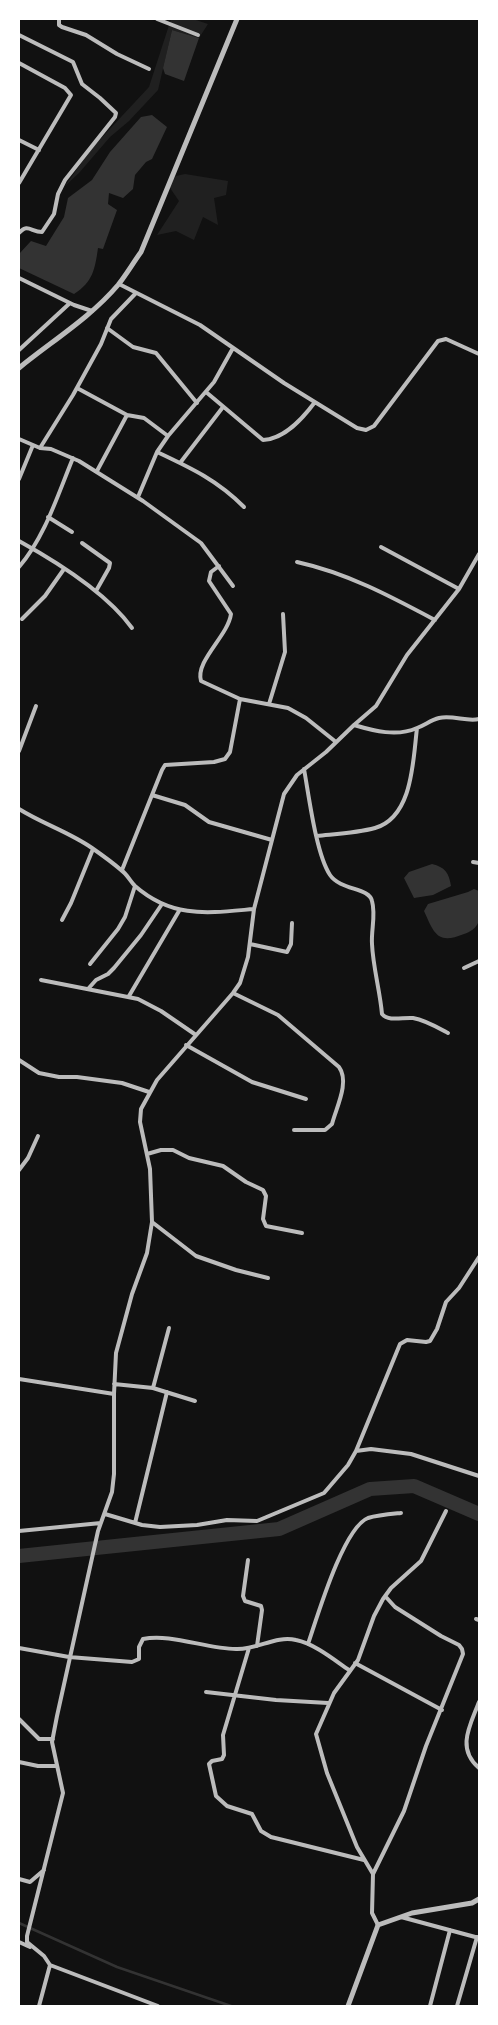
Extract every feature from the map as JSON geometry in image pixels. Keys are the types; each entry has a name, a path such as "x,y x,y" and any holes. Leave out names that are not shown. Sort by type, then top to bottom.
{"street":[{"path":"59,19 59,25 62,28 86,35 117,54 149,68"},
{"path":"157,19 198,35"},
{"path":"19,368 92,311 119,284 140,252 237,19"},
{"path":"19,35 73,62 76,67 78,78 82,84 116,113 115,117 65,180 58,194 54,214 45,229 42,232 38,232 29,227 24,228 19,233"},
{"path":"19,63 66,88 71,95 19,183"},
{"path":"19,140 39,150"},
{"path":"19,278 70,303 92,311"},
{"path":"119,284 200,325 315,402 358,428 366,430 374,426 384,414 438,341 446,339 479,354"},
{"path":"40,448 77,388 101,344 107,328 118,310 136,293"},
{"path":"19,350 70,303"},
{"path":"107,328 133,347 156,353 197,403"},
{"path":"138,497 157,452 168,436 214,382 233,348"},
{"path":"77,388 127,416 144,418 168,436"},
{"path":"206,392 260,438 269,440 300,422 315,402"},
{"path":"180,463 224,407"},
{"path":"97,471 127,416"},
{"path":"19,439 40,448 51,449 73,458 97,471 138,497 195,538 205,548 207,555 219,566 233,586"},
{"path":"19,479 33,445"},
{"path":"157,452 225,488 244,506"},
{"path":"19,567 32,549 48,517 73,458"},
{"path":"48,517 72,532"},
{"path":"19,541 96,591 118,610 132,628"},
{"path":"82,543 110,563 109,568 96,591"},
{"path":"381,547 460,589"},
{"path":"34,1949 27,1942 27,1936 63,1793 52,1739 90,1562 98,1531 112,1492 114,1474 114,1384 116,1353 121,1330 147,1252 152,1222 150,1169 141,1131 140,1116 149,1092 186,1045 233,993 244,969 250,944 254,909 284,794 291,783 304,769 376,706 407,655 460,589 479,554"},
{"path":"297,562 310,565 372,587 435,620"},
{"path":"219,566 211,572 209,581 229,609 231,618 217,645 200,668 199,675 201,681 240,699 288,708 306,718 336,742"},
{"path":"22,619 45,596 64,569"},
{"path":"269,704 285,652 283,614"},
{"path":"122,870 162,770 166,765 226,760 228,757 240,699"},
{"path":"19,751 36,706"},
{"path":"354,725 386,733 403,732 417,728 439,718 454,717 479,719"},
{"path":"317,836 376,828 391,820 403,804 412,768 417,728"},
{"path":"304,769 317,836 326,866 337,883 368,894 372,900 372,946 382,1014 385,1017 390,1018 420,1020 448,1033"},
{"path":"152,794 185,805 209,822 272,840"},
{"path":"19,809 39,822 77,838 122,870 135,886 162,904 179,911 201,913 254,909"},
{"path":"62,920 93,849"},
{"path":"473,862 479,863"},
{"path":"90,964 118,930 125,917 135,886"},
{"path":"88,989 96,980 108,974 114,968 141,935 162,904"},
{"path":"129,996 179,911"},
{"path":"250,944 287,952 291,944 292,923"},
{"path":"464,968 479,961"},
{"path":"41,980 129,996 148,1003 196,1035"},
{"path":"233,993 278,1015 339,1067 343,1073 343,1082 330,1128 325,1130 294,1130"},
{"path":"186,1045 252,1082 306,1099"},
{"path":"19,1060 39,1073 59,1077 77,1077 122,1083 149,1092"},
{"path":"19,1170 38,1136"},
{"path":"147,1154 162,1150 173,1150 188,1158 223,1166 265,1193 266,1196 263,1219 266,1226 302,1234"},
{"path":"152,1222 196,1256 236,1270 268,1278"},
{"path":"105,1514 135,1523 166,1527 197,1525 227,1520 257,1521 324,1493 348,1465 356,1451 400,1344 407,1340 419,1342 430,1341 437,1329 446,1302 460,1288 479,1257"},
{"path":"153,1388 169,1328"},
{"path":"19,1379 114,1394"},
{"path":"114,1384 153,1388 195,1401"},
{"path":"135,1523 167,1392"},
{"path":"356,1451 371,1449 411,1454 479,1476"},
{"path":"373,1874 357,1847 327,1773 316,1734 328,1703 349,1670 358,1660 374,1616 385,1596 391,1588 421,1561 446,1511"},
{"path":"308,1644 333,1571 355,1529 368,1518 401,1513"},
{"path":"19,1531 101,1524"},
{"path":"248,1560 243,1596 245,1601 262,1606 257,1646"},
{"path":"348,2006 378,1925 372,1913 373,1874 404,1811 426,1746 462,1660 462,1649 395,1607 385,1596"},
{"path":"19,1648 69,1657 132,1662 139,1659 139,1647 143,1639 151,1637 167,1638 208,1647 238,1650 282,1639 296,1640 308,1644 349,1670"},
{"path":"249,1648 234,1694 223,1735 224,1755 222,1759 212,1761 209,1764 216,1796 227,1806 252,1814 261,1831 271,1837 365,1860"},
{"path":"355,1663 442,1710"},
{"path":"206,1692 276,1700 328,1703"},
{"path":"479,1702 469,1730 466,1748 472,1762 479,1768"},
{"path":"19,1719 39,1739 52,1739"},
{"path":"19,1762 38,1766 57,1766"},
{"path":"19,1879 30,1882 44,1870"},
{"path":"378,1925 412,1913 472,1903 479,1899"},
{"path":"400,1917 478,1938 457,2006"},
{"path":"430,2006 450,1930"},
{"path":"19,1942 34,1949 44,1956 50,1965 158,2006"},
{"path":"39,2006 50,1965"}],"shaded area":[{"path":"171,19 193,19 208,24 199,38 172,30 158,90 129,121 110,137 79,173 65,186 93,147 149,87"},
{"path":"172,30 199,38 184,81 165,74 163,68"},
{"path":"152,115 167,127 152,159 146,162 135,175 133,189 123,198 109,193 108,204 117,210 103,249 98,248 94,269 85,285 74,294 19,268 19,254 31,241 46,246 64,217 68,198 92,180 110,152 141,117"},
{"path":"185,174 228,181 226,195 214,198 218,225 203,217 194,240 176,231 157,235 179,201 168,185 176,176"},
{"path":"432,864 446,871 451,886 433,895 414,898 404,878 409,872"},
{"path":"474,889 479,891 480,907 480,916 476,927 455,937 448,938 438,935 434,931 424,911 428,904"}],"waterway":[{"path":"19,1556 279,1529 370,1489 414,1486 479,1514"},
{"path":"19,1923 117,1967 231,2006"}]}
